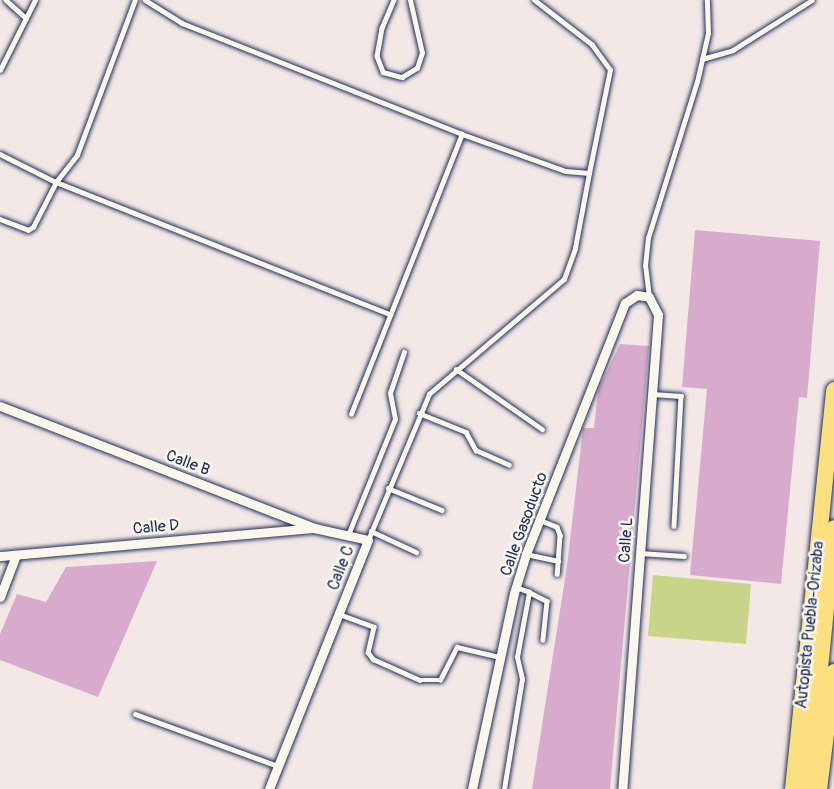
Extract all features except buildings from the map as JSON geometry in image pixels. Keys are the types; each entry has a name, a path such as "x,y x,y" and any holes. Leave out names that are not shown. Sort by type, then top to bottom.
{"highway":[{"name":"Autopista Puebla-Orizaba","path":"792,789 834,390"},
{"path":"808,789 834,528"},
{"path":"819,789 834,672"}],"street":[{"name":"Calle Gasoducto","path":"472,789 500,657 526,554 625,303 631,297 649,297"},
{"name":"Calle L","path":"622,789 658,315 649,297"},
{"name":"Calle B","path":"0,406 314,528 348,535 370,535"},
{"name":"Calle D","path":"0,556 314,528"},
{"name":"Calle C","path":"269,789 370,535"},
{"path":"0,597 16,555"}],"lane":[{"path":"6,0 26,18"},
{"path":"0,70 35,0"},
{"path":"0,219 28,230 33,227 56,182 77,156 135,0"},
{"path":"145,0 182,23 462,134 566,171 589,173"},
{"path":"394,0 382,28 377,56 383,72 402,77 417,68 422,53 410,0"},
{"name":"Calle C","path":"370,535 419,413 429,394 564,279 575,248 610,70 592,45 534,0"},
{"path":"649,297 645,266 652,223 702,59 708,33 707,0"},
{"path":"702,59 732,50 812,0"},
{"path":"351,414 462,134"},
{"path":"0,154 56,182 389,314"},
{"path":"348,535 395,419 390,393 405,352"},
{"path":"456,369 542,429"},
{"path":"652,394 681,396 674,526"},
{"path":"419,413 466,432 476,450 509,465"},
{"path":"388,488 442,510"},
{"path":"540,520 557,527 557,573"},
{"path":"370,535 416,552"},
{"path":"640,553 684,556"},
{"path":"526,554 558,561"},
{"path":"516,588 547,601 543,640"},
{"path":"504,789 522,679 517,657 529,592"},
{"path":"339,614 374,627 370,656 420,680 440,680 457,647 500,657"},
{"path":"135,714 278,766"}],"green space":[{"path":"653,575 751,584 746,644 648,636"}]}
